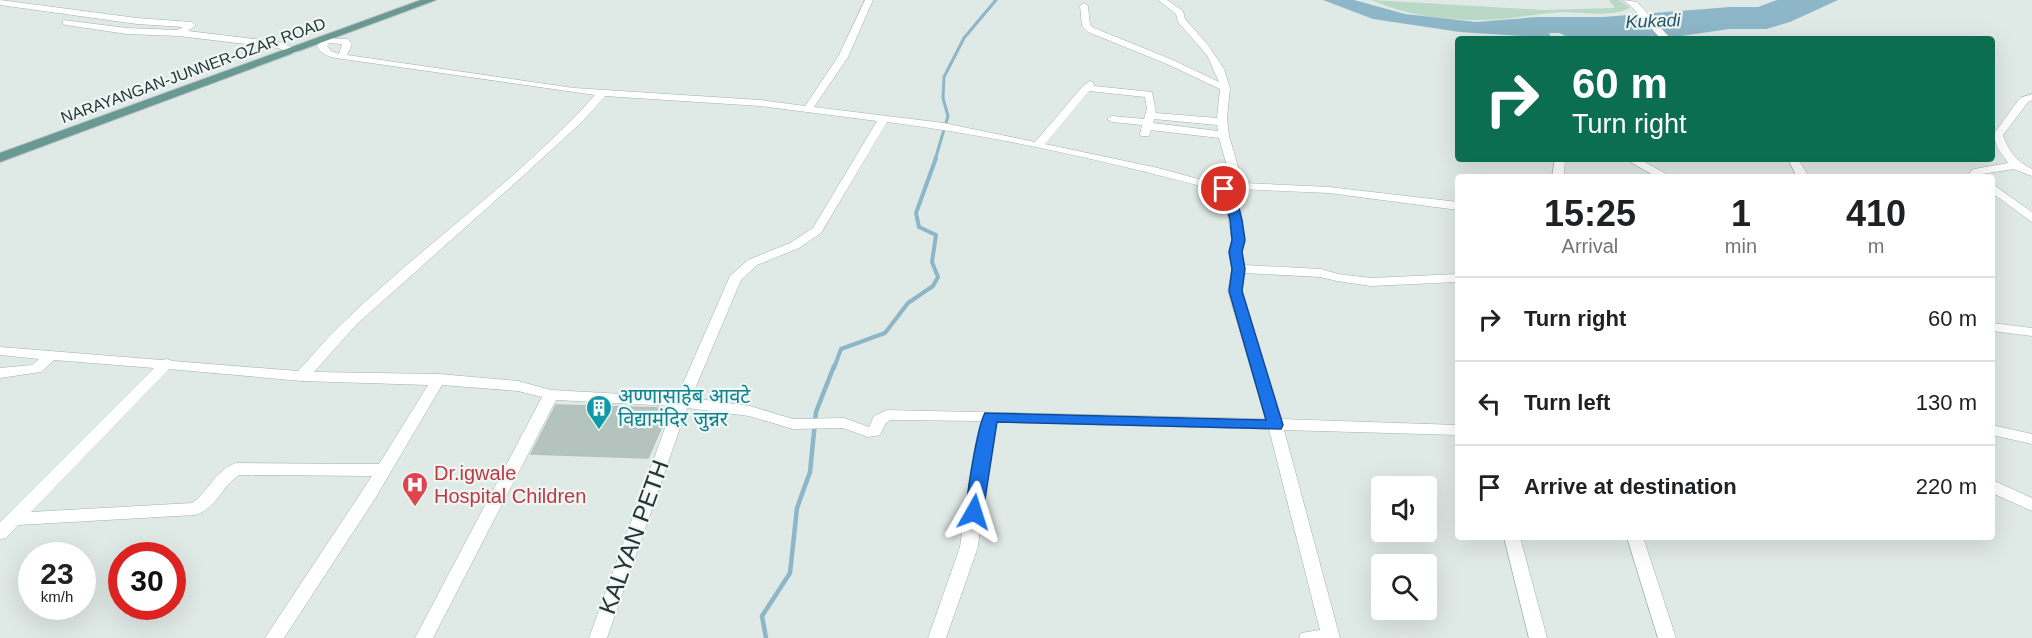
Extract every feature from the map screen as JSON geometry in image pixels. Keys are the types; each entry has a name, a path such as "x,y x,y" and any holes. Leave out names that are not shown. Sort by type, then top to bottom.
{"main road":[{"name":"NARAYANGAN-JUNNER-OZAR ROAD","path":"0,158 431,0"}],"street":[{"path":"808,108 843,57 869,0"},
{"path":"1162,0 1180,13 1181,20 1213,57 1222,75 1225,88 1222,122 1229,162 1239,186"},
{"path":"0,2 137,21 192,25 179,33"},
{"path":"1631,2 1663,36"},
{"path":"1084,6 1086,26 1091,30 1170,62 1225,88"},
{"path":"66,22 127,31 179,33 280,45 294,51"},
{"path":"326,40 322,46 324,51 342,57 523,84 602,93 808,108 944,126 1158,171 1224,189 1239,186 1329,190 1455,206"},
{"path":"1038,145 1088,86 1125,93 1146,92 1149,94 1148,124"},
{"path":"302,376 351,321 520,173 579,119 602,93"},
{"path":"2032,97 2024,100 1998,135 2002,149 2015,165 2032,173"},
{"name":"KALYAN PETH","path":"598,638 682,402 735,279 744,267 806,240 817,231 858,166 884,117"},
{"path":"1112,119 1224,135"},
{"path":"1148,124 1222,122"},
{"path":"1636,162 1660,174"},
{"path":"1976,174 1978,171 2015,165"},
{"path":"1224,189 1231,200 1236,220 1238,240 1235,252 1238,269 1235,291 1275,425 1330,637 1308,638"},
{"path":"1995,189 2032,218"},
{"path":"1238,269 1321,273 1334,278 1397,282 1455,278"},
{"path":"1995,327 2032,332"},
{"path":"0,351 167,363 302,376 439,380 518,386 552,395 682,402 750,411 793,424 844,423 868,432 875,431 879,420 887,415 1455,430"},
{"path":"0,373 36,369 51,355"},
{"path":"0,533 167,363"},
{"path":"274,638 384,470 439,380"},
{"path":"424,638 552,395"},
{"path":"937,638 969,547 990,417"},
{"path":"1995,431 2032,439"},
{"path":"13,519 195,509 204,504 224,475 236,470 384,470"},
{"path":"1995,487 2032,505"},
{"path":"1513,540 1538,638"},
{"path":"1636,540 1667,638"}],"green space":[{"path":"1371,0 1544,10 1615,8 1609,0 1619,0 1630,7 1607,13 1562,12 1502,19 1468,20 1419,15"}],"water":[{"name":"Kukadi","path":"1323,0 1354,0 1405,14 1476,22 1758,7 1777,0 1838,0 1790,22 1766,29 1729,29 1681,36 1565,36 1560,33 1549,33 1551,36 1521,36 1460,32 1373,19"}],"building":[{"name":"अण्णासाहेब आवटे विद्यामंदिर जुन्नर","path":"556,405 670,408 648,458 531,454"}],"waterway":[{"path":"935,160 948,116 943,98 944,77 964,38 996,0"},
{"path":"834,368 841,349 885,333 908,303 933,286 938,277 932,262 936,235 919,227 916,213 936,158"},
{"path":"766,638 762,616 790,573 797,508 810,472 816,412 834,366"}],"place":[{"name":"अण्णासाहेब आवटे विद्यामंदिर जुन्नर","path":"599,431"},
{"name":"Dr.igwale Hospital Children","path":"415,508"}],"route":[{"path":"974,512 990,417 1275,425 1235,291 1238,269 1235,252 1238,240 1236,220 1231,200 1224,189"}]}
